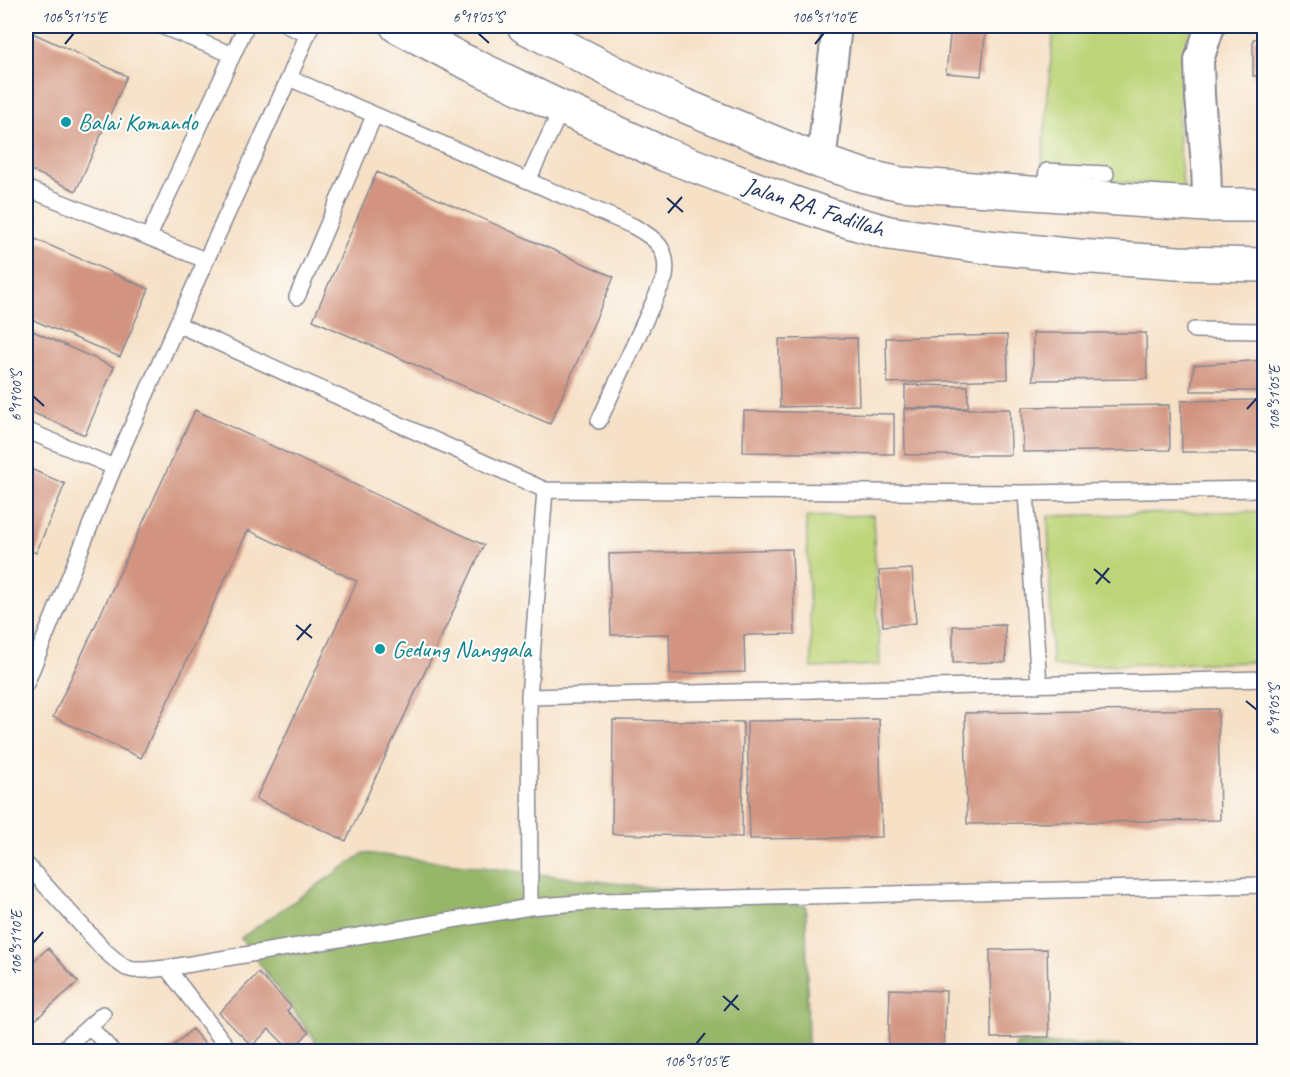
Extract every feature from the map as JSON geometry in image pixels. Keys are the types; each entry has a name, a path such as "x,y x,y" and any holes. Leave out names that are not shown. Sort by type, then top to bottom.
{"main road":[{"name":"Jalan RA. Fadillah","path":"397,26 562,108 666,155 788,201 889,233 987,247 1078,256 1178,263 1264,265"},
{"name":"Jalan RA. Fadillah","path":"524,26 683,105 821,162 865,176 901,184 1206,205 1264,205"}],"street":[{"path":"821,162 837,26"},
{"path":"1206,205 1206,165 1199,60 1210,26"}],"lane":[{"path":"161,26 233,55"},
{"path":"149,236 246,26"},
{"path":"27,677 114,467 290,78 309,30 288,26"},
{"path":"290,78 640,230 657,243 666,258 665,277 599,421"},
{"path":"528,180 562,108"},
{"path":"297,297 374,116"},
{"path":"1044,194 1047,171 1106,174"},
{"path":"26,188 206,260"},
{"path":"177,324 545,490 1026,493 1264,489"},
{"path":"1194,330 1264,331"},
{"path":"26,430 114,467"},
{"path":"530,907 529,697 545,490"},
{"path":"1026,493 1039,685"},
{"path":"529,697 1264,679"},
{"path":"26,864 105,951 126,968 134,970 167,968 530,907 601,901 1264,885"},
{"path":"167,968 231,1052"},
{"path":"60,1052 103,1014"},
{"path":"89,1026 113,1052"}],"green space":[{"path":"1057,26 1199,26 1187,62 1180,101 1178,134 1183,187 1041,176 1053,35"},
{"path":"1264,511 1264,662 1052,666 1048,516"},
{"path":"873,515 880,665 812,668 806,517"},
{"path":"364,853 806,906 808,1051 308,1051 315,1040 241,938"},
{"path":"1017,1043 1264,1050 1264,1051 1014,1051"}],"building":[{"path":"951,26 986,28 981,76 946,73"},
{"name":"Balai Komando","path":"26,30 127,76 76,191 26,168"},
{"path":"1253,39 1264,39 1264,76 1253,76"},
{"path":"377,172 614,277 550,424 313,320"},
{"path":"26,235 149,289 120,357 26,317"},
{"path":"26,328 114,367 85,435 26,410"},
{"path":"1033,333 1146,333 1147,379 1033,380"},
{"path":"1007,335 1008,379 887,383 886,338"},
{"path":"857,338 859,405 780,407 779,339"},
{"path":"1264,360 1264,391 1191,391 1194,365"},
{"path":"905,385 968,386 968,408 905,408"},
{"path":"1264,400 1264,452 1182,452 1181,401"},
{"path":"1169,405 1170,450 1023,452 1022,407"},
{"path":"904,409 1010,409 1011,455 905,455"},
{"name":"Gedung Nanggala","path":"195,410 484,545 346,841 256,799 357,581 248,530 141,758 53,717"},
{"path":"744,411 894,414 894,454 743,452"},
{"path":"26,467 65,484 36,553 26,548"},
{"path":"792,549 795,634 744,635 745,672 670,674 669,634 611,635 609,554"},
{"path":"912,569 916,623 883,626 879,571"},
{"path":"1005,625 1006,662 953,663 953,626"},
{"path":"1218,709 1220,820 967,824 965,713"},
{"path":"879,719 882,837 750,839 747,721"},
{"path":"613,720 743,722 742,837 612,834"},
{"path":"48,948 78,982 26,1028 26,968"},
{"path":"1047,949 1049,1037 991,1038 990,950"},
{"path":"258,973 291,1006 287,1011 309,1032 291,1051 269,1029 252,1046 219,1013"},
{"path":"890,989 946,991 944,1052 888,1052"},
{"path":"192,1029 212,1052 167,1052"}],"place":[{"name":"Balai Komando","path":"66,122"},
{"name":"Gedung Nanggala","path":"380,649"}]}
